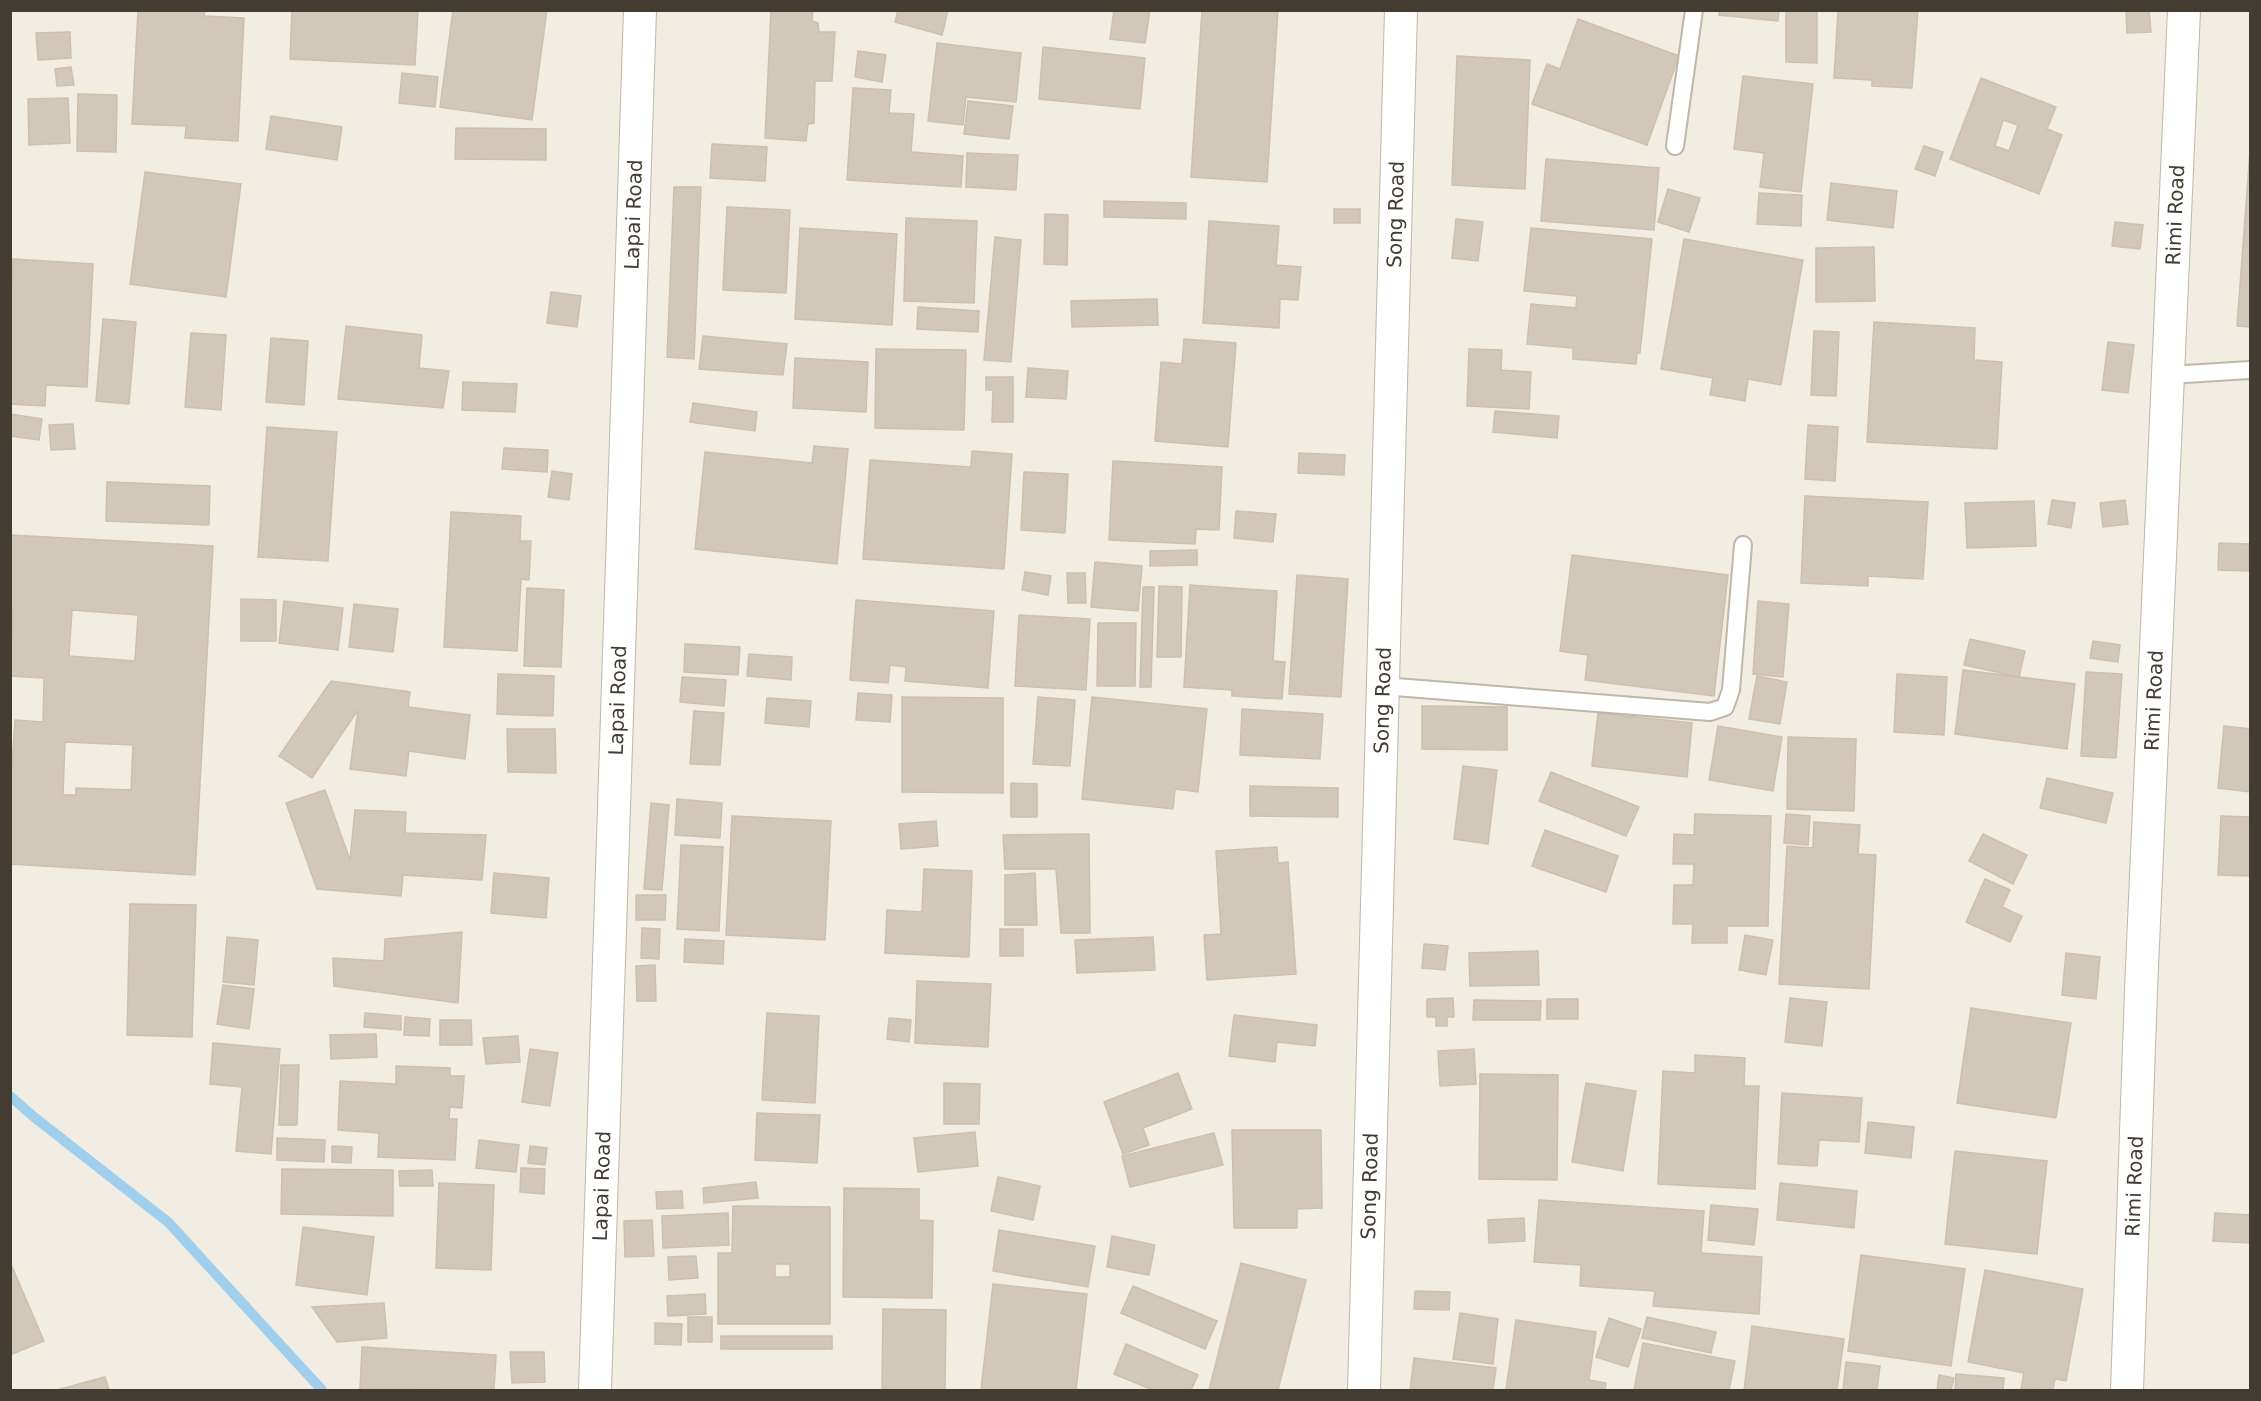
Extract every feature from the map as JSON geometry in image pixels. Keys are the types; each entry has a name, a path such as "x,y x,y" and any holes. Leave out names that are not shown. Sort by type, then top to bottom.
{"street":[{"name":"Lapai Road","path":"595,1390 640,10"},
{"name":"Song Road","path":"1364,1390 1401,10"},
{"name":"Rimi Road","path":"2127,1390 2141,990 2184,10"}],"lane":[{"path":"1675,146 1694,10"},
{"path":"2169,375 2250,370"},
{"path":"1383,686 1710,712 1725,707 1731,690 1743,545"}],"building":[{"path":"138,10 205,10 204,16 244,18 238,141 185,138 186,126 132,124"},
{"path":"292,10 418,10 415,65 290,59"},
{"path":"453,10 547,10 532,120 440,107"},
{"path":"771,10 813,10 812,21 818,23 819,32 835,32 832,81 815,81 814,123 808,124 806,141 765,138"},
{"path":"898,10 948,10 942,35 895,22"},
{"path":"1114,10 1150,10 1145,43 1110,39"},
{"path":"1202,10 1278,10 1267,182 1191,177"},
{"path":"1720,10 1779,10 1778,21 1719,15"},
{"path":"1786,10 1817,10 1817,63 1786,62"},
{"path":"1838,10 1918,10 1912,88 1872,86 1872,80 1834,78"},
{"path":"2126,10 2149,10 2151,32 2127,33"},
{"path":"1578,19 1679,56 1647,145 1532,104 1547,64 1560,69"},
{"path":"70,32 71,58 38,60 36,33"},
{"path":"937,43 1021,53 1016,102 966,97 963,125 928,121"},
{"path":"1043,47 1145,58 1140,109 1039,99"},
{"path":"858,51 886,55 882,82 855,77"},
{"path":"1457,56 1530,60 1525,189 1452,185"},
{"path":"71,67 74,85 57,86 55,69"},
{"path":"402,73 438,77 435,107 399,103"},
{"path":"1743,76 1813,84 1801,192 1760,187 1764,153 1734,149"},
{"path":"1981,78 2056,107 2047,129 2062,135 2039,194 1950,159","holes":["2003,120 2018,125 2009,151 1995,146"]},
{"path":"853,88 891,90 889,113 914,114 911,152 963,156 961,187 847,180"},
{"path":"78,94 117,95 116,152 77,151"},
{"path":"68,98 70,143 29,145 28,99"},
{"path":"968,101 1013,106 1009,139 964,134"},
{"path":"271,116 342,127 337,160 266,149"},
{"path":"456,128 546,129 546,160 455,159"},
{"path":"712,144 767,147 765,181 710,178"},
{"path":"1924,146 1943,152 1935,176 1915,169"},
{"path":"2250,151 2250,327 2237,326"},
{"path":"967,153 1018,155 1016,190 966,187"},
{"path":"1546,159 1659,168 1654,230 1541,221"},
{"path":"145,172 241,184 226,297 130,284"},
{"path":"1831,183 1897,191 1893,228 1827,220"},
{"path":"674,187 701,187 694,359 667,357"},
{"path":"1668,189 1700,198 1689,232 1658,222"},
{"path":"1759,193 1802,195 1801,226 1757,224"},
{"path":"1104,201 1186,203 1186,219 1104,217"},
{"path":"727,207 790,210 786,293 723,290"},
{"path":"1334,209 1360,209 1360,223 1334,223"},
{"path":"1045,214 1068,215 1067,265 1044,264"},
{"path":"906,218 977,221 974,303 904,301"},
{"path":"1456,219 1483,222 1478,261 1452,258"},
{"path":"1209,221 1279,226 1276,265 1301,267 1298,300 1280,299 1279,328 1203,323"},
{"path":"2115,222 2143,225 2140,249 2112,246"},
{"path":"800,228 897,234 892,325 795,319"},
{"path":"1531,228 1652,239 1640,353 1637,353 1636,364 1573,359 1573,348 1527,344 1531,304 1576,308 1577,296 1524,291"},
{"path":"995,237 1021,240 1011,362 984,360"},
{"path":"1684,239 1803,260 1781,385 1748,379 1745,401 1710,395 1713,378 1661,369"},
{"path":"1874,247 1875,301 1816,302 1816,248"},
{"path":"13,259 93,264 87,387 46,385 45,406 10,404 10,314"},
{"path":"551,292 581,296 577,327 547,323"},
{"path":"1157,299 1158,325 1072,327 1071,301"},
{"path":"918,307 979,311 978,332 917,329"},
{"path":"103,319 136,322 129,404 96,401"},
{"path":"1874,322 1975,328 1974,360 2002,362 1997,449 1867,442"},
{"path":"346,326 422,335 419,368 449,371 443,408 338,399"},
{"path":"1814,331 1839,332 1836,396 1811,395"},
{"path":"191,333 226,335 221,410 185,407"},
{"path":"703,336 787,344 783,375 699,369"},
{"path":"271,338 308,341 304,405 266,402"},
{"path":"1184,339 1236,343 1228,447 1155,441 1161,362 1182,364"},
{"path":"2108,342 2134,345 2128,393 2102,390"},
{"path":"876,349 966,350 964,430 875,428"},
{"path":"1469,349 1502,350 1501,370 1531,372 1529,409 1467,406"},
{"path":"795,358 868,362 866,412 793,408"},
{"path":"1028,368 1068,371 1066,399 1026,397"},
{"path":"986,377 1013,377 1013,422 992,422 993,390 986,390"},
{"path":"463,382 517,384 515,412 462,410"},
{"path":"693,403 757,412 755,431 690,422"},
{"path":"1495,411 1559,416 1557,438 1493,432"},
{"path":"10,414 42,419 39,440 10,436"},
{"path":"73,424 75,449 51,450 49,425"},
{"path":"1808,425 1838,427 1835,481 1805,479"},
{"path":"267,427 337,432 328,561 258,557"},
{"path":"814,446 848,449 837,564 695,549 705,452 812,463"},
{"path":"504,448 548,450 547,472 502,469"},
{"path":"972,451 1012,454 1004,569 863,559 870,460 971,467"},
{"path":"1299,453 1345,455 1344,475 1298,473"},
{"path":"1113,461 1222,467 1219,530 1196,529 1195,544 1109,540"},
{"path":"552,471 572,474 569,500 548,497"},
{"path":"1024,472 1068,474 1065,533 1021,530"},
{"path":"107,482 210,486 209,525 106,521"},
{"path":"1805,496 1928,502 1923,579 1868,576 1868,586 1801,583"},
{"path":"2052,500 2075,503 2071,528 2048,524"},
{"path":"2125,500 2128,524 2103,527 2100,503"},
{"path":"2034,501 2036,546 1967,548 1965,503"},
{"path":"1236,511 1276,514 1273,542 1234,538"},
{"path":"451,512 521,516 520,541 531,541 529,580 521,579 517,651 444,647"},
{"path":"10,535 213,546 195,875 10,864 10,796 15,720 43,722 44,678 10,676 13,611 10,611","holes":["72,610 138,615 135,661 69,656","65,742 133,745 131,790 76,788 76,795 63,795"]},
{"path":"2219,543 2249,544 2249,571 2218,570"},
{"path":"1197,550 1197,565 1150,566 1150,551"},
{"path":"1572,555 1728,575 1714,696 1585,680 1588,655 1560,651"},
{"path":"1095,562 1142,566 1138,611 1091,607"},
{"path":"1025,572 1051,576 1048,595 1022,590"},
{"path":"1067,573 1085,573 1086,603 1068,603"},
{"path":"1297,575 1348,579 1341,697 1289,694"},
{"path":"1190,585 1277,591 1273,661 1285,662 1282,699 1232,696 1232,690 1184,687"},
{"path":"1159,586 1182,587 1181,657 1157,657"},
{"path":"1143,587 1154,587 1151,687 1140,687"},
{"path":"527,588 564,590 561,667 524,666"},
{"path":"241,599 276,600 276,641 241,641"},
{"path":"856,600 994,611 988,688 905,681 906,667 890,665 888,683 850,680"},
{"path":"284,601 343,608 338,650 279,643"},
{"path":"1758,601 1789,604 1783,677 1753,674"},
{"path":"354,604 398,609 393,652 349,647"},
{"path":"1019,615 1090,619 1086,690 1015,686"},
{"path":"1098,623 1136,623 1135,686 1097,686"},
{"path":"1970,639 2025,651 2019,677 1964,665"},
{"path":"2093,641 2120,645 2118,662 2090,658"},
{"path":"685,644 740,647 738,675 684,672"},
{"path":"749,654 792,657 791,680 747,676"},
{"path":"1963,670 2075,684 2067,749 1955,734"},
{"path":"2086,672 2122,674 2116,758 2081,756"},
{"path":"498,674 554,676 553,716 497,714"},
{"path":"1897,674 1947,677 1944,735 1894,732"},
{"path":"1757,676 1787,682 1780,724 1749,719"},
{"path":"682,677 726,680 724,706 680,702"},
{"path":"331,681 410,692 408,707 470,715 465,759 409,751 406,776 350,769 358,710 312,778 279,756"},
{"path":"858,693 892,695 890,722 856,720"},
{"path":"902,697 1003,698 1003,793 902,792"},
{"path":"1038,697 1075,700 1070,766 1033,764"},
{"path":"1092,697 1207,709 1198,792 1175,789 1173,809 1082,799"},
{"path":"767,698 811,701 809,727 765,723"},
{"path":"1422,706 1507,707 1507,750 1422,749"},
{"path":"1242,709 1323,714 1320,759 1240,755"},
{"path":"694,711 724,713 720,765 690,764"},
{"path":"1598,713 1692,723 1687,777 1592,766"},
{"path":"1718,726 1782,737 1773,791 1709,780"},
{"path":"2224,726 2250,729 2250,792 2218,788"},
{"path":"507,729 555,729 556,773 508,772"},
{"path":"1788,737 1856,739 1854,811 1787,809"},
{"path":"1463,766 1497,770 1488,844 1454,839"},
{"path":"1551,772 1639,807 1626,836 1539,801"},
{"path":"2047,778 2113,793 2106,823 2040,808"},
{"path":"1011,783 1037,784 1037,817 1011,817"},
{"path":"1250,786 1338,788 1338,817 1250,816"},
{"path":"325,790 350,860 355,810 406,812 405,833 486,835 482,880 403,875 401,896 317,889 286,803"},
{"path":"677,799 722,803 720,838 675,835"},
{"path":"651,803 669,805 662,890 644,889"},
{"path":"1695,814 1771,816 1768,926 1727,926 1727,943 1692,943 1693,924 1673,924 1674,885 1693,885 1694,864 1673,864 1674,834 1694,835"},
{"path":"1786,814 1810,816 1808,845 1784,843"},
{"path":"732,816 831,821 825,940 726,935"},
{"path":"2221,816 2250,817 2250,876 2218,875"},
{"path":"936,821 938,846 901,849 899,824"},
{"path":"1814,822 1860,825 1858,854 1876,855 1869,989 1779,984 1787,846 1813,848"},
{"path":"1545,830 1618,856 1606,892 1532,866"},
{"path":"1089,834 1090,933 1061,933 1056,869 1005,869 1003,835"},
{"path":"1983,834 2027,855 2013,884 1969,861"},
{"path":"681,845 723,847 719,931 677,929"},
{"path":"1277,847 1278,863 1288,862 1296,974 1207,980 1204,935 1221,934 1216,851"},
{"path":"924,869 972,871 969,957 885,953 887,910 922,912"},
{"path":"494,873 549,878 546,918 491,913"},
{"path":"1035,873 1037,925 1005,925 1005,875"},
{"path":"1985,879 2010,890 2002,907 2022,916 2010,942 1966,922"},
{"path":"636,895 666,895 665,920 636,920"},
{"path":"130,904 196,905 192,1037 127,1035"},
{"path":"642,928 660,929 659,959 641,958"},
{"path":"1000,929 1023,929 1023,956 1000,956"},
{"path":"462,932 458,1003 334,986 333,958 384,961 385,939"},
{"path":"1745,935 1773,940 1766,975 1739,970"},
{"path":"227,937 258,940 254,985 223,982"},
{"path":"1153,937 1155,970 1077,973 1075,940"},
{"path":"685,939 724,941 723,964 684,962"},
{"path":"1424,944 1448,946 1445,970 1422,968"},
{"path":"1538,951 1539,985 1470,986 1469,953"},
{"path":"2066,953 2100,957 2096,999 2062,995"},
{"path":"655,965 656,1001 637,1001 636,966"},
{"path":"917,981 991,984 988,1047 915,1043"},
{"path":"223,985 254,989 249,1029 217,1024"},
{"path":"1453,998 1454,1017 1447,1017 1447,1026 1436,1026 1436,1017 1427,1017 1427,999"},
{"path":"1790,998 1827,1002 1822,1046 1785,1042"},
{"path":"1547,999 1578,999 1578,1019 1547,1019"},
{"path":"1474,1000 1541,1001 1540,1020 1473,1020"},
{"path":"1971,1008 2071,1023 2056,1118 1957,1103"},
{"path":"365,1013 401,1016 401,1030 364,1027"},
{"path":"767,1013 819,1016 815,1103 762,1100"},
{"path":"1234,1015 1317,1025 1315,1046 1277,1042 1275,1062 1229,1056"},
{"path":"405,1017 430,1019 429,1036 404,1035"},
{"path":"889,1018 911,1020 909,1042 887,1039"},
{"path":"440,1020 471,1020 472,1045 440,1045"},
{"path":"376,1034 377,1057 331,1059 330,1035"},
{"path":"518,1036 520,1062 486,1064 483,1038"},
{"path":"213,1043 280,1049 271,1154 236,1151 242,1087 210,1084"},
{"path":"530,1049 558,1053 550,1106 522,1102"},
{"path":"1474,1049 1476,1084 1440,1086 1438,1051"},
{"path":"1695,1055 1745,1058 1744,1086 1759,1086 1755,1189 1658,1184 1663,1071 1695,1073"},
{"path":"281,1065 299,1065 297,1125 279,1125"},
{"path":"396,1066 450,1068 450,1076 464,1076 462,1108 450,1107 449,1119 457,1119 455,1160 378,1157 379,1133 338,1130 340,1081 396,1084"},
{"path":"1178,1073 1192,1109 1143,1128 1149,1145 1123,1154 1104,1102"},
{"path":"1480,1074 1558,1075 1557,1180 1479,1179"},
{"path":"944,1083 980,1084 979,1124 944,1124"},
{"path":"1586,1083 1636,1091 1623,1171 1572,1162"},
{"path":"1782,1093 1862,1098 1859,1142 1819,1140 1817,1166 1778,1164"},
{"path":"757,1113 820,1115 817,1163 755,1160"},
{"path":"1868,1122 1914,1127 1911,1158 1865,1153"},
{"path":"1232,1130 1321,1130 1322,1208 1297,1209 1297,1228 1234,1228"},
{"path":"975,1132 978,1166 918,1172 914,1138"},
{"path":"1214,1133 1223,1165 1130,1187 1122,1156"},
{"path":"277,1138 325,1140 324,1162 277,1160"},
{"path":"479,1140 519,1145 516,1172 476,1168"},
{"path":"332,1146 352,1147 351,1163 332,1162"},
{"path":"530,1146 547,1148 545,1165 528,1163"},
{"path":"1955,1151 2047,1161 2037,1254 1945,1244"},
{"path":"521,1168 545,1169 544,1194 520,1192"},
{"path":"282,1169 393,1170 393,1216 281,1214"},
{"path":"432,1170 433,1186 400,1186 399,1171"},
{"path":"998,1177 1040,1186 1033,1220 991,1211"},
{"path":"756,1182 758,1198 704,1203 703,1188"},
{"path":"439,1183 494,1185 491,1270 436,1268"},
{"path":"1780,1183 1857,1191 1854,1228 1777,1220"},
{"path":"844,1188 919,1189 919,1220 933,1221 932,1298 843,1297"},
{"path":"682,1191 683,1208 657,1209 656,1192"},
{"path":"1539,1200 1704,1211 1701,1253 1762,1257 1759,1314 1653,1306 1655,1291 1580,1286 1581,1265 1534,1262"},
{"path":"1711,1205 1758,1209 1754,1245 1708,1240"},
{"path":"733,1206 830,1207 830,1324 718,1324 718,1253 732,1253","holes":["775,1264 790,1264 790,1277 775,1277"]},
{"path":"728,1213 729,1245 663,1248 662,1216"},
{"path":"2215,1213 2250,1215 2250,1243 2213,1241"},
{"path":"1524,1218 1525,1241 1489,1243 1488,1220"},
{"path":"652,1220 654,1256 625,1257 624,1221"},
{"path":"303,1227 374,1237 367,1295 296,1285"},
{"path":"999,1230 1095,1246 1088,1287 993,1271"},
{"path":"1112,1236 1155,1245 1149,1275 1107,1267"},
{"path":"1861,1255 1965,1269 1951,1366 1848,1351"},
{"path":"696,1256 698,1278 669,1280 668,1257"},
{"path":"10,1262 44,1341 10,1355"},
{"path":"1241,1263 1306,1280 1278,1390 1209,1390"},
{"path":"1985,1270 2083,1289 2066,1381 2055,1379 2053,1390 2021,1389 2024,1373 1968,1362"},
{"path":"993,1284 1087,1294 1076,1390 981,1390"},
{"path":"1133,1286 1217,1321 1205,1349 1121,1313"},
{"path":"1415,1291 1450,1292 1449,1310 1414,1309"},
{"path":"705,1294 706,1314 668,1316 667,1296"},
{"path":"384,1303 387,1338 337,1342 312,1307"},
{"path":"883,1309 946,1310 945,1390 882,1390"},
{"path":"1460,1313 1498,1319 1493,1364 1453,1359"},
{"path":"688,1317 712,1317 712,1342 688,1342"},
{"path":"1647,1317 1716,1332 1711,1353 1642,1338"},
{"path":"1609,1318 1641,1329 1628,1367 1596,1357"},
{"path":"1516,1320 1596,1332 1589,1380 1606,1383 1605,1390 1506,1390"},
{"path":"655,1323 682,1324 681,1345 655,1344"},
{"path":"1752,1326 1844,1339 1837,1390 1744,1390"},
{"path":"721,1336 832,1336 832,1349 721,1349"},
{"path":"1643,1343 1735,1361 1729,1390 1634,1390"},
{"path":"1126,1344 1198,1375 1191,1390 1153,1390 1114,1374"},
{"path":"362,1347 496,1355 494,1390 360,1389"},
{"path":"510,1352 544,1352 545,1382 512,1383"},
{"path":"1414,1358 1496,1368 1493,1390 1410,1390"},
{"path":"1846,1362 1880,1366 1877,1390 1843,1390"},
{"path":"1956,1374 2004,1378 2003,1390 1955,1390"},
{"path":"1939,1375 1954,1378 1951,1390 1937,1390"},
{"path":"105,1377 109,1390 57,1390"}],"waterway":[{"path":"10,1096 168,1222 322,1390"}]}
